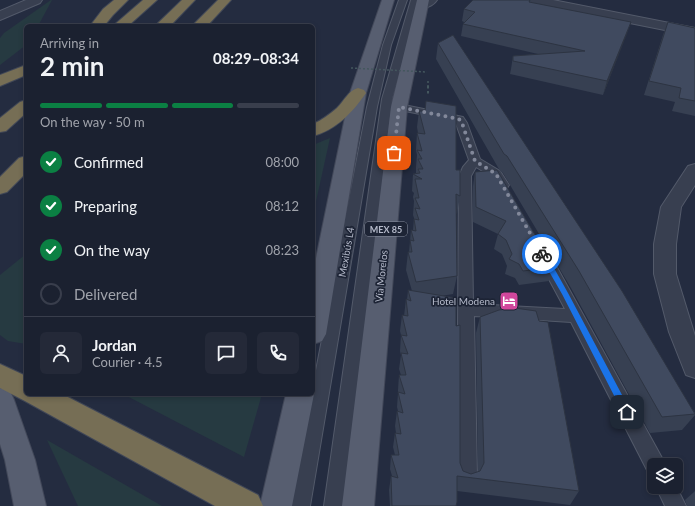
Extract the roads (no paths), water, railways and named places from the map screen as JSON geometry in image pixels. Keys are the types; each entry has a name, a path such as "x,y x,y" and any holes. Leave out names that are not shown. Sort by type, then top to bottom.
{"highway":[{"path":"99,24 108,12 122,0"},
{"path":"122,24 151,0"},
{"path":"164,24 189,0"},
{"path":"201,24 225,0"},
{"path":"0,81 24,71"},
{"path":"315,130 333,120 344,111 358,93"},
{"path":"0,127 24,107"},
{"path":"0,188 24,164"},
{"path":"0,375 24,386"},
{"path":"45,396 247,506"}],"main road":[{"path":"315,308 317,283 358,93 388,0"},
{"name":"Vía Morelos","path":"358,506 399,107 419,1"},
{"path":"276,506 305,423 300,396"},
{"path":"0,400 20,460 30,506"}],"street":[{"path":"0,16 36,0"},
{"path":"534,0 695,32"},
{"path":"695,170 671,206 665,244 664,274 688,339 695,367"}],"lane":[{"name":"Mexibús L4","path":"334,506 387,99 406,29 419,1"},
{"name":"Mexibús L4","path":"315,376 372,107 387,45 419,1"},
{"path":"399,107 459,119 462,123 475,161 496,174 508,194"},
{"path":"467,477 465,176 469,167 475,161"},
{"path":"538,247 565,293 651,458"},
{"path":"466,310 576,316"},
{"name":"Mexibús L4","path":"300,506 305,423 311,396"},
{"path":"670,494 676,506"}],"place":[{"name":"Hotel Modena","path":"509,301"}]}
